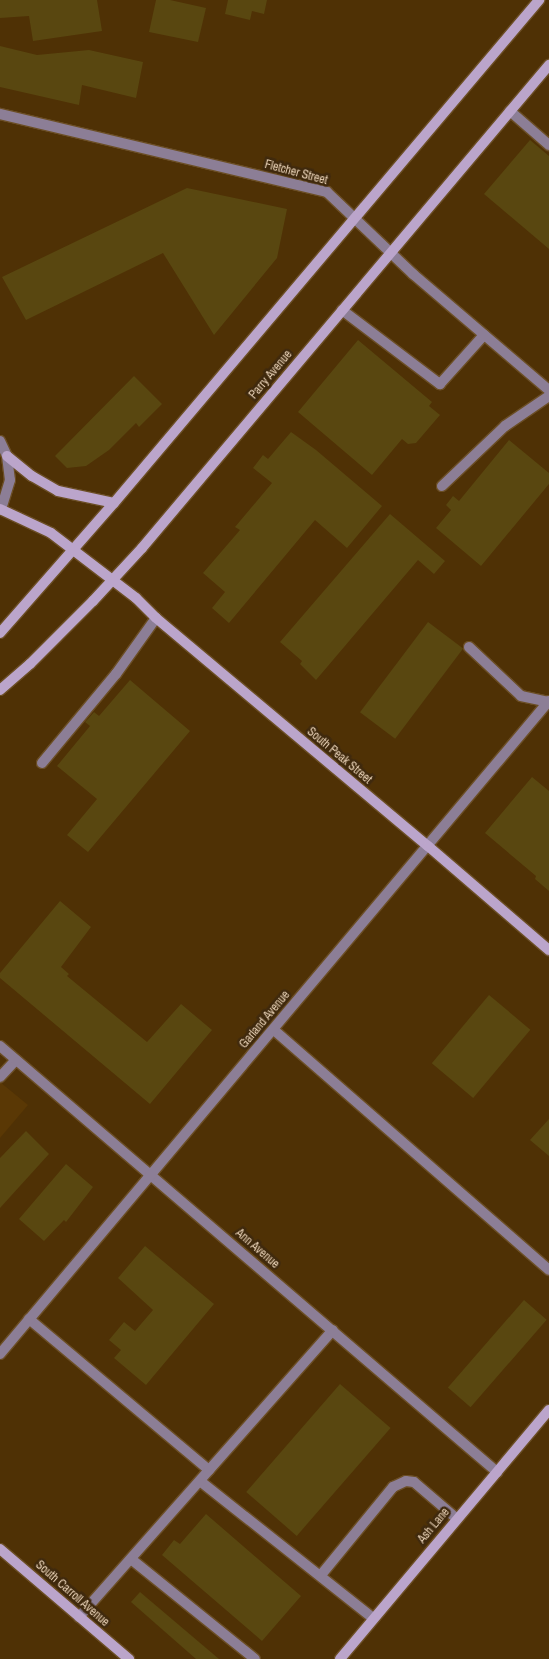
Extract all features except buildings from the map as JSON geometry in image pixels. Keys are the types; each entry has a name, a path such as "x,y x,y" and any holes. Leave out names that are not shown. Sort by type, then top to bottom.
{"main road":[{"path":"0,633 114,503 539,0"},
{"name":"Parry Avenue","path":"0,690 30,664 112,580 549,65"},
{"path":"7,456 32,476 58,491 114,503"},
{"name":"South Peak Street","path":"0,510 51,533 136,598 156,618 549,950"},
{"name":"Ash Lane","path":"340,1659 456,1518 549,1410"},
{"name":"South Carroll Avenue","path":"0,1548 129,1659"}],"street":[{"path":"510,111 549,145"},
{"name":"Fletcher Street","path":"0,114 327,192 390,252 549,390"},
{"path":"342,310 440,384 484,335"},
{"path":"442,486 505,426 549,396"},
{"path":"0,441 7,456 10,480 0,510"},
{"path":"42,763 116,674 156,618"},
{"path":"469,647 522,696 549,701"},
{"name":"Garland Avenue","path":"0,1354 549,701"},
{"path":"274,1030 549,1270"},
{"name":"Ann Avenue","path":"0,1046 497,1472"},
{"path":"0,1077 16,1060"},
{"path":"29,1319 209,1470"},
{"path":"79,1617 333,1330"},
{"path":"200,1481 374,1618"},
{"path":"321,1575 393,1487 406,1481 414,1482 456,1518"},
{"path":"131,1559 254,1659"}],"shaded area":[{"path":"0,1082 28,1105 0,1138"}]}
